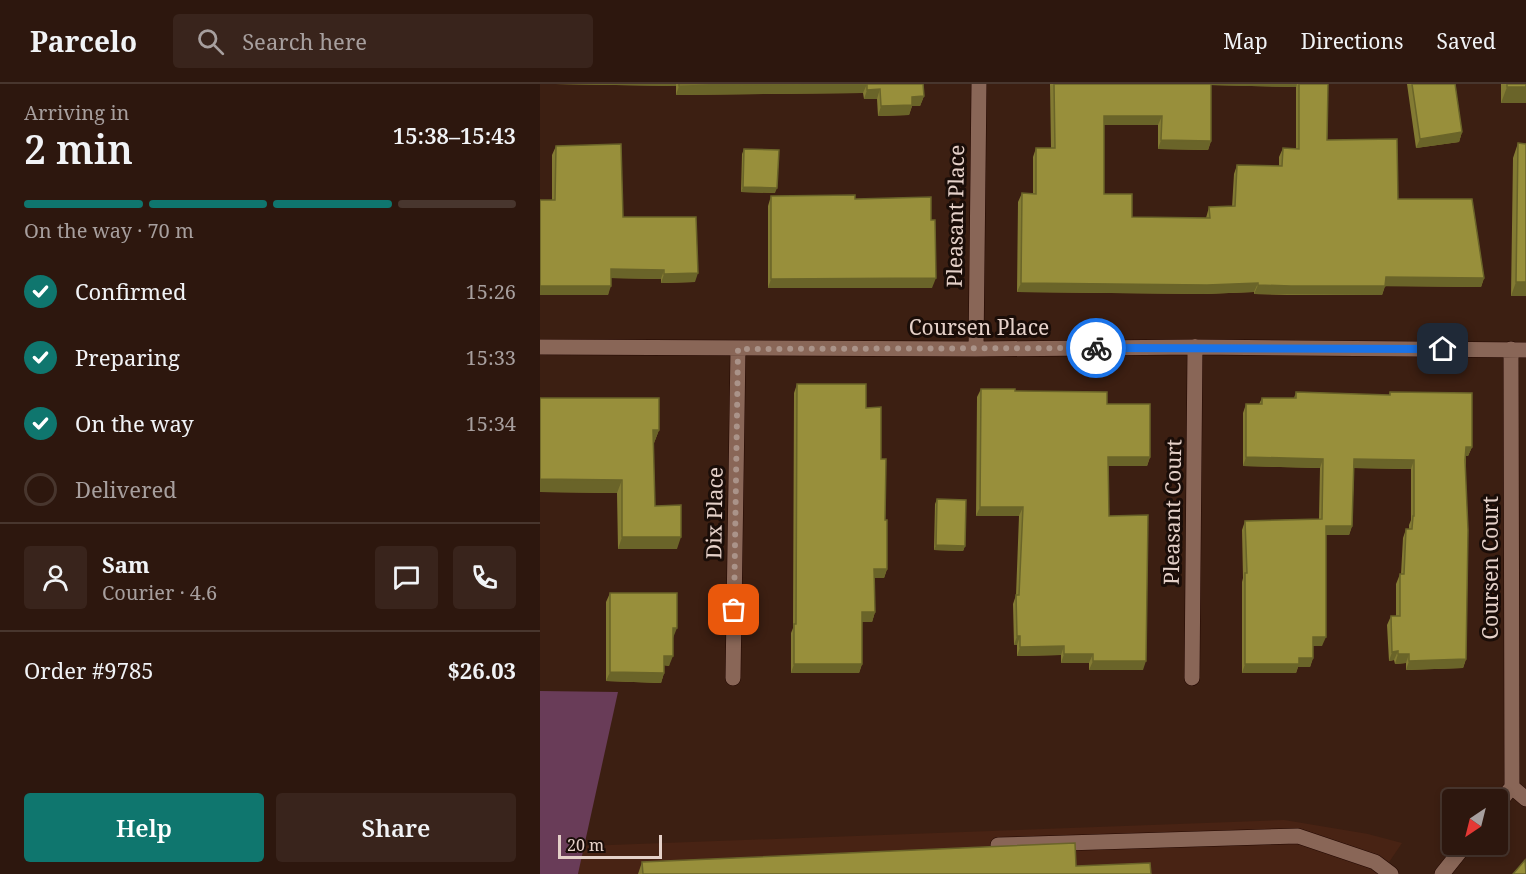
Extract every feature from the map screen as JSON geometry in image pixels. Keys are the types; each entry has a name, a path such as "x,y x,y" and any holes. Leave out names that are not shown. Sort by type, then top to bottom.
{"street":[{"name":"Pleasant Place","path":"976,349 979,84"},
{"name":"Coursen Place","path":"540,347 1518,349"},
{"name":"Pleasant Court","path":"1192,678 1195,347"},
{"name":"Dix Place","path":"734,678 738,349"},
{"name":"Coursen Court","path":"1512,787 1518,349"},
{"path":"1508,792 1512,787 1526,799"},
{"path":"998,845 1298,836 1375,862 1391,874"},
{"path":"1442,874 1457,855"}],"shaded area":[{"path":"540,691 618,692 578,874 540,874"},
{"path":"1284,820 1368,834 1402,843 1381,874 578,874 584,846"}],"building":[{"path":"679,84 804,84 679,86"},
{"path":"867,84 923,84 924,96 912,97 912,105 881,106 880,89 867,90"},
{"path":"1054,84 1211,84 1211,141 1161,140 1162,116 1104,116 1104,194 1132,194 1132,217 1210,218 1209,207 1235,206 1237,165 1282,166 1283,148 1299,149 1299,84 1328,84 1327,140 1397,139 1398,199 1472,199 1484,278 1386,277 1385,286 1291,286 1258,285 1258,283 1207,285 1021,283 1022,193 1036,194 1036,148 1055,148"},
{"path":"1412,84 1455,84 1462,132 1420,139"},
{"path":"1507,84 1526,84 1526,87 1507,87"},
{"path":"1518,143 1526,144 1526,282 1516,282"},
{"path":"621,144 623,217 696,217 698,273 664,274 664,270 611,269 611,286 540,286 540,200 555,200 556,146"},
{"path":"744,149 779,150 777,188 743,187"},
{"path":"855,195 855,199 931,197 931,220 935,220 936,278 771,279 771,196"},
{"path":"797,384 866,384 866,408 881,407 881,459 886,459 887,569 874,569 875,612 862,612 862,664 794,664"},
{"path":"981,389 1107,392 1107,404 1150,404 1150,457 1108,457 1109,516 1148,515 1146,661 1093,661 1093,654 1064,654 1064,646 1020,647 1020,636 1017,636 1016,595 1019,595 1023,507 980,507"},
{"path":"1296,392 1390,395 1390,392 1472,393 1472,447 1466,447 1465,460 1468,530 1466,659 1409,661 1409,654 1392,652 1391,616 1400,616 1400,574 1404,574 1406,529 1412,529 1414,516 1414,460 1354,459 1352,526 1326,526 1326,637 1313,637 1313,658 1299,658 1299,664 1245,664 1245,573 1247,573 1245,521 1322,519 1323,459 1246,457 1246,404 1262,404 1262,398 1296,398"},
{"path":"540,398 659,398 659,430 653,430 655,506 681,505 681,537 622,537 622,480 540,479"},
{"path":"937,499 966,500 965,546 936,545"},
{"path":"610,593 677,593 677,628 673,628 673,656 664,656 664,673 610,672"},
{"path":"1075,843 1076,866 1150,863 1151,874 643,874 642,862"},
{"path":"1525,860 1526,874 1513,874"}],"way so far":[{"path":"734,610 738,349 1096,348"}],"route":[{"path":"1096,348 1443,349"}]}
